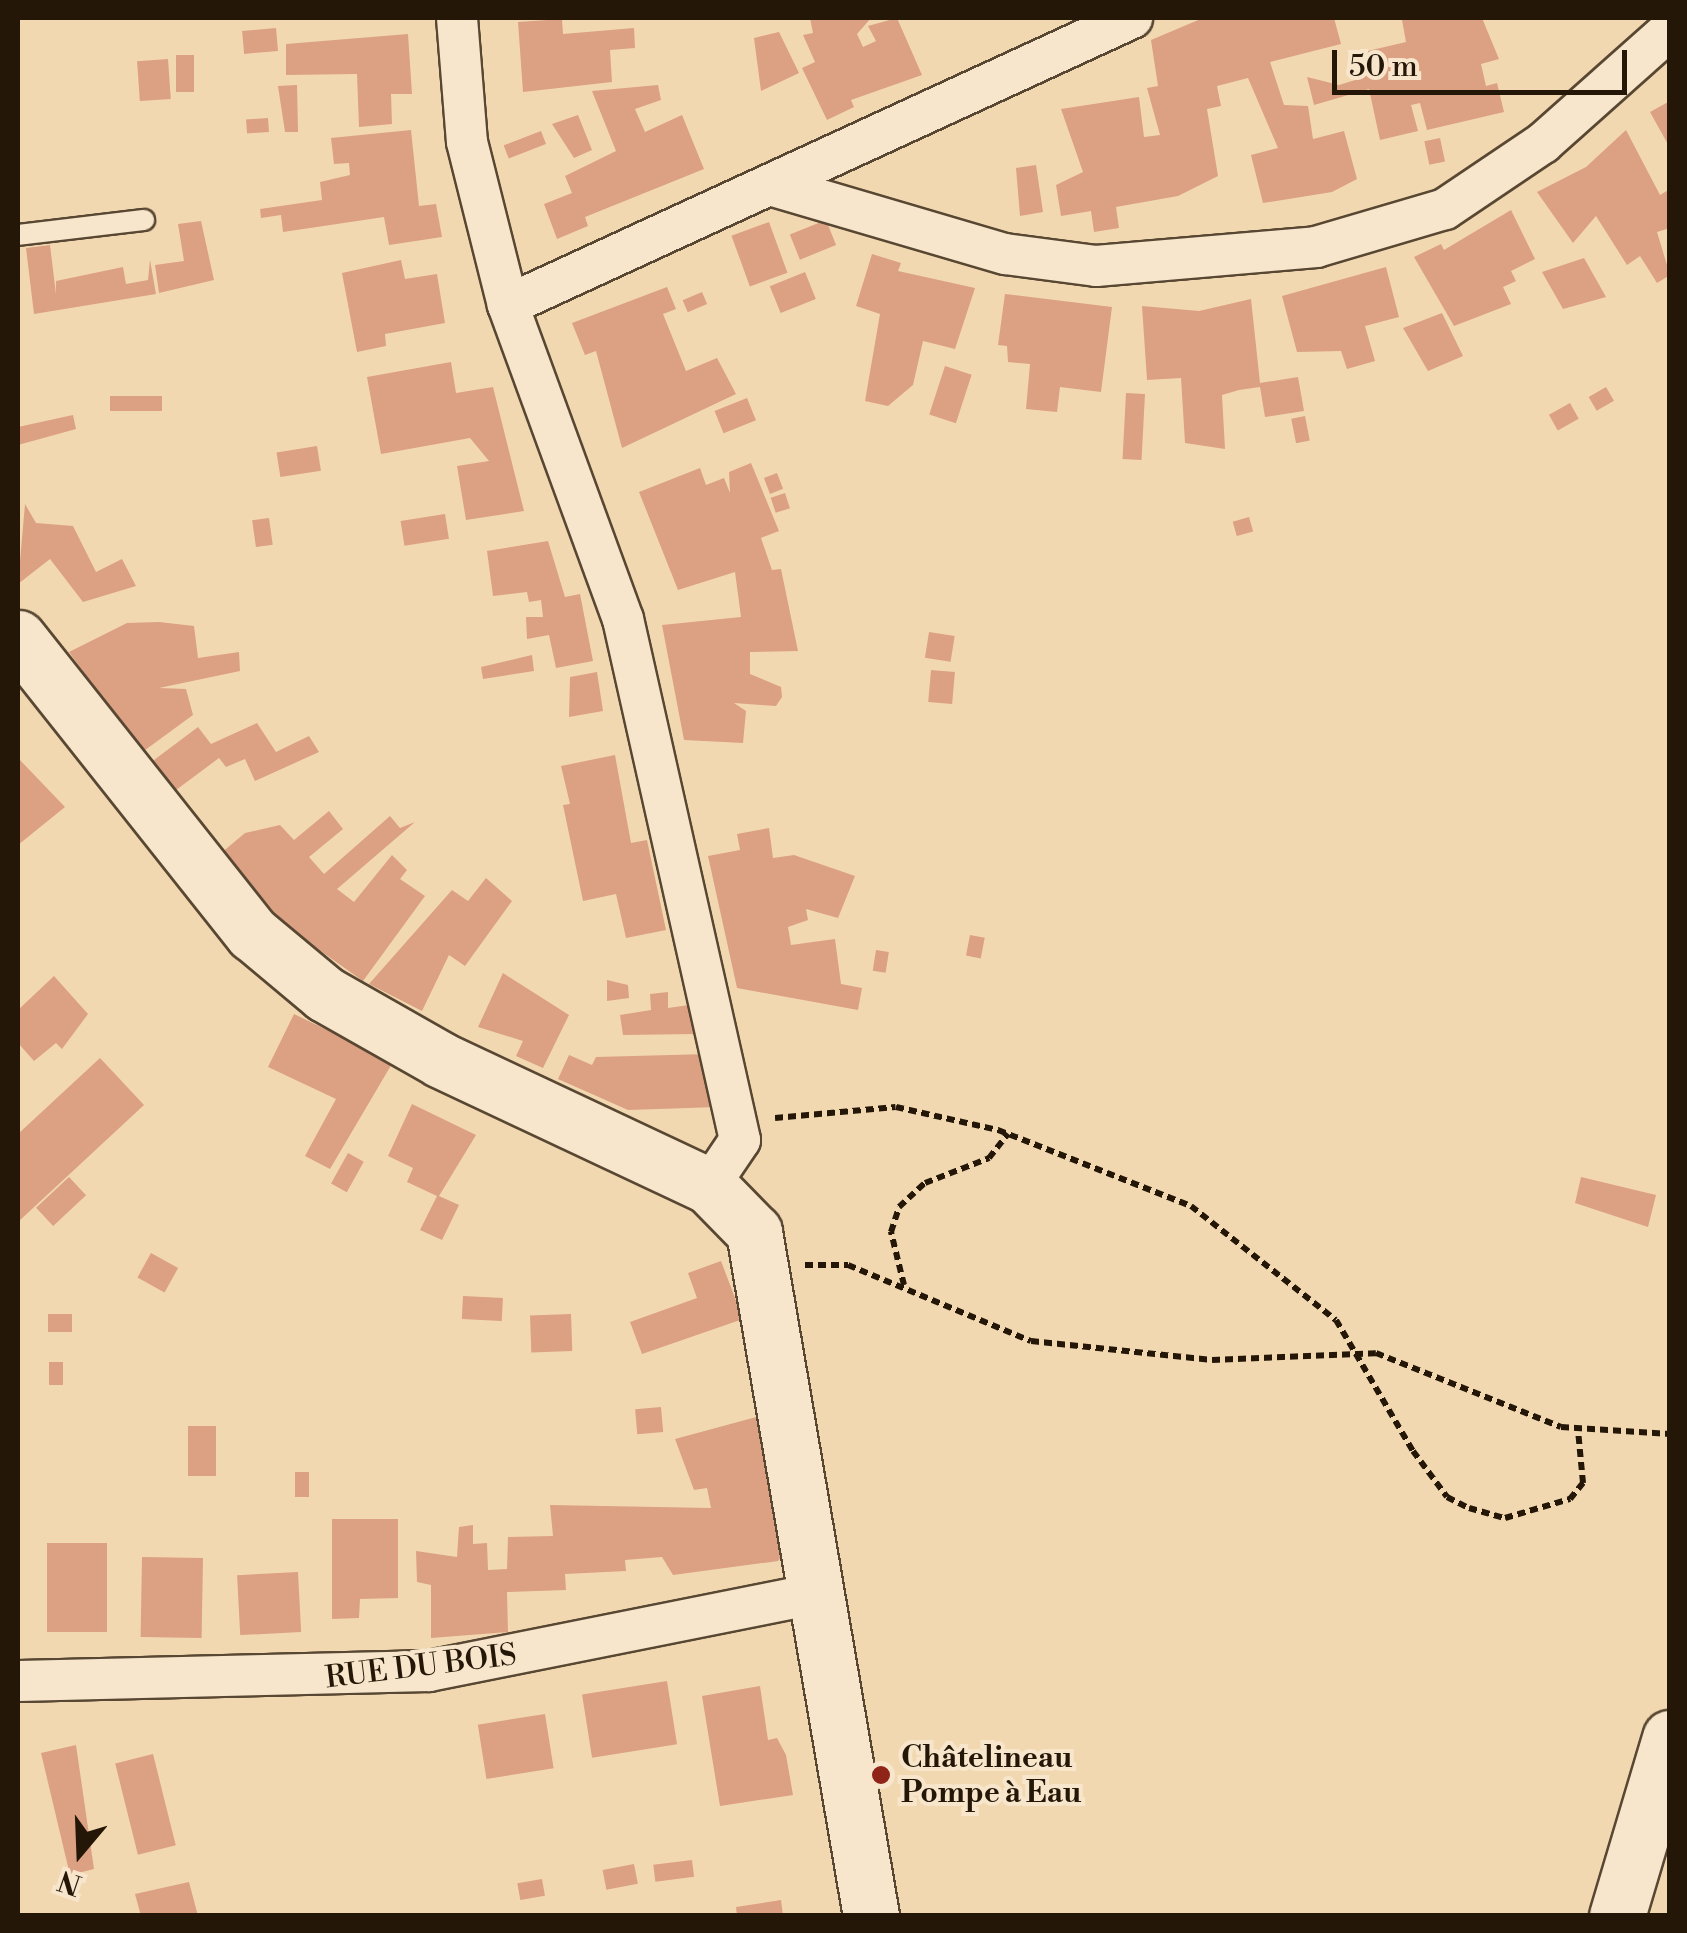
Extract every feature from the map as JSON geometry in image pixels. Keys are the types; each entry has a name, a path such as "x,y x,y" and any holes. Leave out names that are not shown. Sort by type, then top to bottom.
{"street":[{"path":"457,18 467,142 508,305 623,619 740,1140 709,1186"},
{"path":"508,305 1132,18"},
{"path":"770,184 970,245 1096,266 1316,247 1445,209 1543,143 1670,30"},
{"path":"18,638 252,934 325,994 440,1060 709,1186 754,1232 819,1592 871,1916"},
{"name":"RUE DU BOIS","path":"18,1681 429,1672 819,1592"},
{"path":"1617,1916 1670,1738"}],"lane":[{"path":"18,235 144,220"}],"path":[{"path":"740,1140 786,1111 827,1106 896,1107 1008,1134 1190,1206 1336,1320 1362,1353 1413,1451 1447,1497 1469,1508 1506,1518 1570,1500 1584,1483 1578,1430"},
{"path":"905,1286 891,1232 899,1207 925,1182 989,1158 1008,1134"},
{"path":"764,1280 810,1263 848,1265 1031,1341 1104,1355 1362,1353 1432,1370 1480,1400 1578,1430 1670,1434"}],"building":[{"path":"810,18 871,18 857,34 863,47 876,41 868,26 897,18 922,75 851,100 854,107 827,120 802,68 815,62 803,35 813,33"},
{"path":"1203,18 1334,18 1341,44 1270,62 1284,105 1308,106 1313,139 1344,131 1357,179 1332,192 1263,203 1251,155 1278,148 1248,78 1217,86 1221,106 1207,109 1218,176 1178,196 1116,207 1119,228 1094,232 1091,211 1061,216 1056,185 1083,172 1061,109 1139,97 1144,137 1160,135 1147,88 1158,86 1151,40"},
{"path":"1482,18 1499,59 1481,64 1486,86 1497,83 1504,112 1427,130 1420,103 1411,105 1418,131 1380,140 1369,89 1314,105 1307,77 1339,85 1365,77 1359,53 1406,42 1402,20"},
{"path":"562,19 563,34 634,28 635,48 610,50 612,82 523,92 518,22"},
{"path":"276,28 278,51 244,54 242,31"},
{"path":"779,32 799,73 761,91 754,38"},
{"path":"408,34 412,94 391,94 392,124 359,127 357,74 286,75 286,44"},
{"path":"176,55 194,55 194,92 176,92"},
{"path":"168,59 171,99 140,101 137,61"},
{"path":"297,85 298,132 285,132 278,86"},
{"path":"658,85 661,100 635,109 645,132 682,115 704,169 585,217 588,226 557,239 544,204 572,193 565,176 616,151 592,91"},
{"path":"1670,101 1670,148 1650,112"},
{"path":"578,115 592,150 574,158 552,124"},
{"path":"268,118 269,132 247,134 246,120"},
{"path":"411,130 419,206 436,204 442,237 389,245 384,217 283,232 281,215 261,218 260,209 322,200 320,182 350,175 349,163 334,164 331,138"},
{"path":"1626,130 1660,195 1670,189 1670,228 1657,232 1670,275 1657,283 1640,256 1627,265 1596,216 1573,243 1537,192 1586,167"},
{"path":"541,131 546,144 509,158 504,145"},
{"path":"1440,138 1445,161 1429,165 1424,141"},
{"path":"1036,165 1043,212 1020,216 1016,168"},
{"path":"1511,210 1535,259 1511,271 1516,281 1503,287 1511,304 1454,326 1414,257 1441,244 1444,250"},
{"path":"826,220 836,245 800,260 790,235"},
{"path":"201,221 214,280 159,293 155,265 184,261 178,224"},
{"path":"769,222 787,273 750,286 731,236"},
{"path":"50,245 56,294 56,281 123,267 126,284 148,280 150,260 156,294 34,314 26,248"},
{"path":"872,254 901,263 898,271 975,288 955,349 923,341 913,385 888,406 865,401 880,314 856,306"},
{"path":"1584,258 1606,297 1563,309 1542,272"},
{"path":"401,260 405,279 437,274 445,323 385,334 386,346 357,352 342,273"},
{"path":"1386,267 1399,317 1365,326 1375,361 1347,369 1341,351 1297,352 1282,296"},
{"path":"805,272 816,299 781,313 770,286"},
{"path":"667,287 676,309 663,314 686,371 717,358 736,394 622,448 596,351 585,355 572,323"},
{"path":"702,292 707,304 688,312 683,300"},
{"path":"1005,294 1112,307 1101,392 1060,387 1057,412 1026,409 1030,364 1008,362 1007,346 998,345"},
{"path":"1251,299 1260,383 1298,377 1304,411 1265,417 1260,387 1239,390 1222,395 1225,449 1185,443 1181,378 1147,380 1142,306 1199,311"},
{"path":"1442,313 1463,356 1428,371 1403,328"},
{"path":"451,362 456,393 493,387 524,511 466,520 457,466 489,461 470,438 381,454 367,377"},
{"path":"945,366 972,375 956,423 929,415"},
{"path":"1606,387 1614,401 1597,411 1589,397"},
{"path":"1126,393 1145,394 1142,460 1123,459"},
{"path":"110,396 162,396 162,411 110,411"},
{"path":"747,398 756,420 724,433 715,411"},
{"path":"1570,403 1579,419 1558,430 1549,415"},
{"path":"73,415 76,429 18,445 18,427"},
{"path":"1305,416 1310,441 1296,443 1291,419"},
{"path":"317,446 321,471 280,477 277,452"},
{"path":"751,463 779,531 761,538 772,570 781,569 798,651 750,652 750,674 781,687 782,697 776,706 734,703 746,711 743,743 684,740 662,625 741,617 735,572 678,590 639,492 700,468 706,485 724,478 730,493 729,472"},
{"path":"777,473 783,489 770,494 764,478"},
{"path":"785,493 790,508 776,513 771,498"},
{"path":"25,504 36,523 73,526 96,572 122,559 136,586 83,602 50,559 18,584"},
{"path":"445,514 449,539 404,546 401,521"},
{"path":"1249,517 1253,531 1237,536 1233,522"},
{"path":"269,518 273,545 256,547 252,520"},
{"path":"548,541 565,597 580,594 593,661 556,668 549,635 527,639 526,617 543,617 541,600 529,602 527,592 493,596 487,551"},
{"path":"127,623 194,626 198,658 239,652 240,671 159,688 186,689 193,715 141,753 69,652"},
{"path":"929,632 955,636 951,662 925,658"},
{"path":"532,655 534,671 483,679 481,667"},
{"path":"931,670 955,672 952,704 928,702"},
{"path":"597,672 603,711 569,717 570,677"},
{"path":"257,723 276,752 309,736 319,752 255,781 245,759 226,767 219,758 172,793 150,763 198,727 211,744"},
{"path":"615,755 631,843 647,840 666,930 626,938 616,894 583,901 563,805 570,804 561,766"},
{"path":"18,758 65,807 18,845"},
{"path":"329,811 343,829 309,857 324,874 390,816 400,828 415,822 337,889 354,902 392,855 407,870 400,879 425,896 363,981 291,930 220,854 245,833 280,825 294,840"},
{"path":"769,828 773,858 794,855 855,876 838,918 806,909 808,920 788,927 791,945 835,939 841,984 862,988 858,1010 737,988 708,856 740,850 737,834"},
{"path":"486,878 512,901 465,966 449,955 422,1011 369,984 452,890 468,901"},
{"path":"970,935 985,938 981,958 966,956"},
{"path":"876,950 889,952 886,973 873,971"},
{"path":"503,973 569,1015 543,1068 516,1056 523,1041 478,1027"},
{"path":"54,976 88,1014 62,1049 56,1043 34,1061 18,1043 18,1010"},
{"path":"607,980 628,985 629,998 607,1001"},
{"path":"668,992 668,1008 689,1005 696,1034 623,1035 620,1015 651,1010 650,994"},
{"path":"294,1014 393,1062 330,1169 305,1156 336,1099 268,1067"},
{"path":"708,1054 718,1107 628,1110 558,1079 569,1055 592,1065 596,1057"},
{"path":"100,1058 144,1105 18,1222 18,1134"},
{"path":"412,1104 476,1135 439,1196 459,1205 442,1240 420,1230 437,1196 407,1182 413,1168 388,1156"},
{"path":"348,1153 364,1162 347,1192 331,1184"},
{"path":"69,1177 86,1195 53,1226 36,1208"},
{"path":"1581,1177 1656,1195 1648,1227 1575,1203"},
{"path":"151,1253 178,1268 165,1293 137,1277"},
{"path":"721,1261 743,1319 642,1354 630,1322 697,1298 688,1273"},
{"path":"463,1296 503,1298 502,1321 462,1319"},
{"path":"48,1314 72,1314 72,1332 48,1332"},
{"path":"571,1314 572,1351 531,1352 530,1315"},
{"path":"49,1362 63,1362 63,1385 49,1385"},
{"path":"661,1407 663,1432 637,1434 635,1409"},
{"path":"760,1416 786,1550 778,1561 673,1575 662,1557 625,1560 626,1571 565,1574 566,1590 507,1592 508,1632 431,1638 431,1585 417,1582 416,1551 457,1557 459,1527 473,1525 473,1544 487,1543 488,1570 507,1569 508,1537 553,1536 550,1505 711,1508 707,1488 694,1490 675,1439"},
{"path":"188,1426 216,1426 216,1476 188,1476"},
{"path":"295,1472 309,1472 309,1497 295,1497"},
{"path":"332,1519 398,1519 398,1598 360,1599 359,1618 332,1619"},
{"path":"47,1543 107,1543 107,1632 47,1632"},
{"path":"142,1557 203,1558 202,1638 141,1637"},
{"path":"298,1572 301,1632 240,1635 237,1575"},
{"path":"667,1681 677,1744 592,1758 582,1694"},
{"path":"760,1686 768,1740 777,1738 786,1755 793,1795 720,1806 702,1696"},
{"path":"545,1714 554,1768 486,1779 478,1725"},
{"path":"76,1745 94,1869 70,1875 41,1753"},
{"path":"153,1754 176,1845 138,1855 115,1763"},
{"path":"692,1860 694,1877 655,1882 653,1865"},
{"path":"634,1864 638,1884 606,1890 603,1870"},
{"path":"542,1879 545,1896 520,1900 517,1883"},
{"path":"189,1882 198,1916 141,1916 135,1894"},
{"path":"781,1900 783,1916 737,1916 736,1907"}],"place":[{"name":"Châtelineau Pompe à Eau","path":"881,1775"}]}
